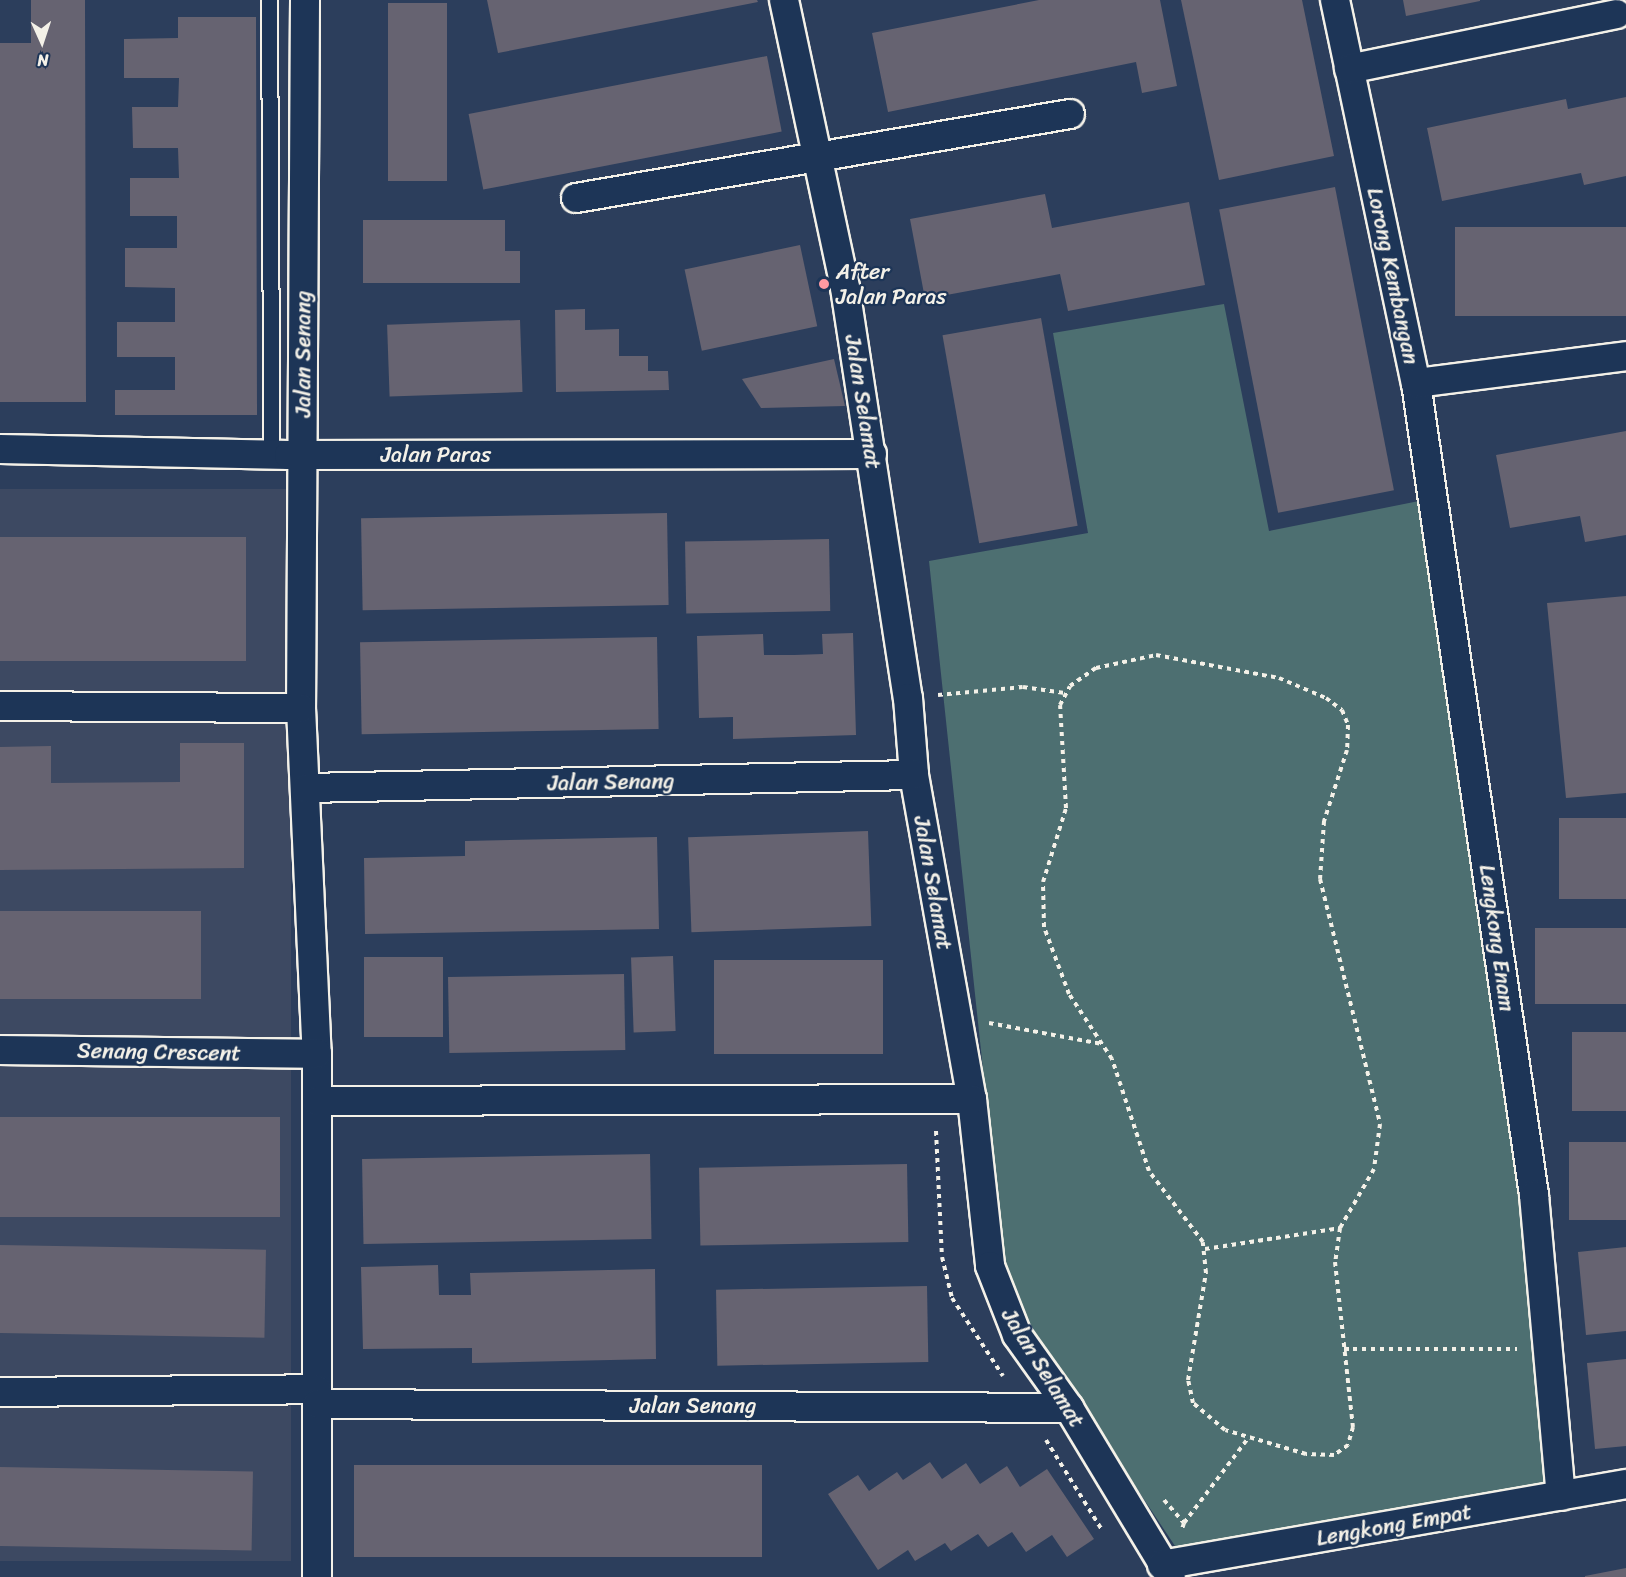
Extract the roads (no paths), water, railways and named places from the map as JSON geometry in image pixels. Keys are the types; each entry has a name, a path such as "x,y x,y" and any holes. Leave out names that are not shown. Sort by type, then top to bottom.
{"street":[{"name":"Jalan Senang","path":"305,0 302,708 317,1054 317,1577"},
{"name":"Jalan Selamat","path":"784,0 818,157 872,454 914,776 972,1099 986,1241 1002,1308 1069,1408 1167,1571"},
{"name":"Lorong Kembangan","path":"1335,0 1416,383 1626,356"},
{"path":"1349,69 1616,14"},
{"path":"576,198 1070,114"},
{"name":"Lengkong Enam","path":"1416,383 1534,1195 1561,1496"},
{"name":"Jalan Paras","path":"0,449 271,455 872,454"},
{"path":"0,706 302,708"},
{"name":"Jalan Senang","path":"307,788 914,776"},
{"name":"Senang Crescent","path":"0,1050 317,1054"},
{"path":"317,1101 972,1099"},
{"path":"0,1392 317,1396"},
{"name":"Jalan Senang","path":"317,1396 1069,1408"},
{"name":"Lengkong Empat","path":"1167,1571 1193,1560 1626,1484"}],"lane":[{"path":"269,0 271,455"}],"place":[{"name":"After Jalan Paras","path":"824,284"}]}
